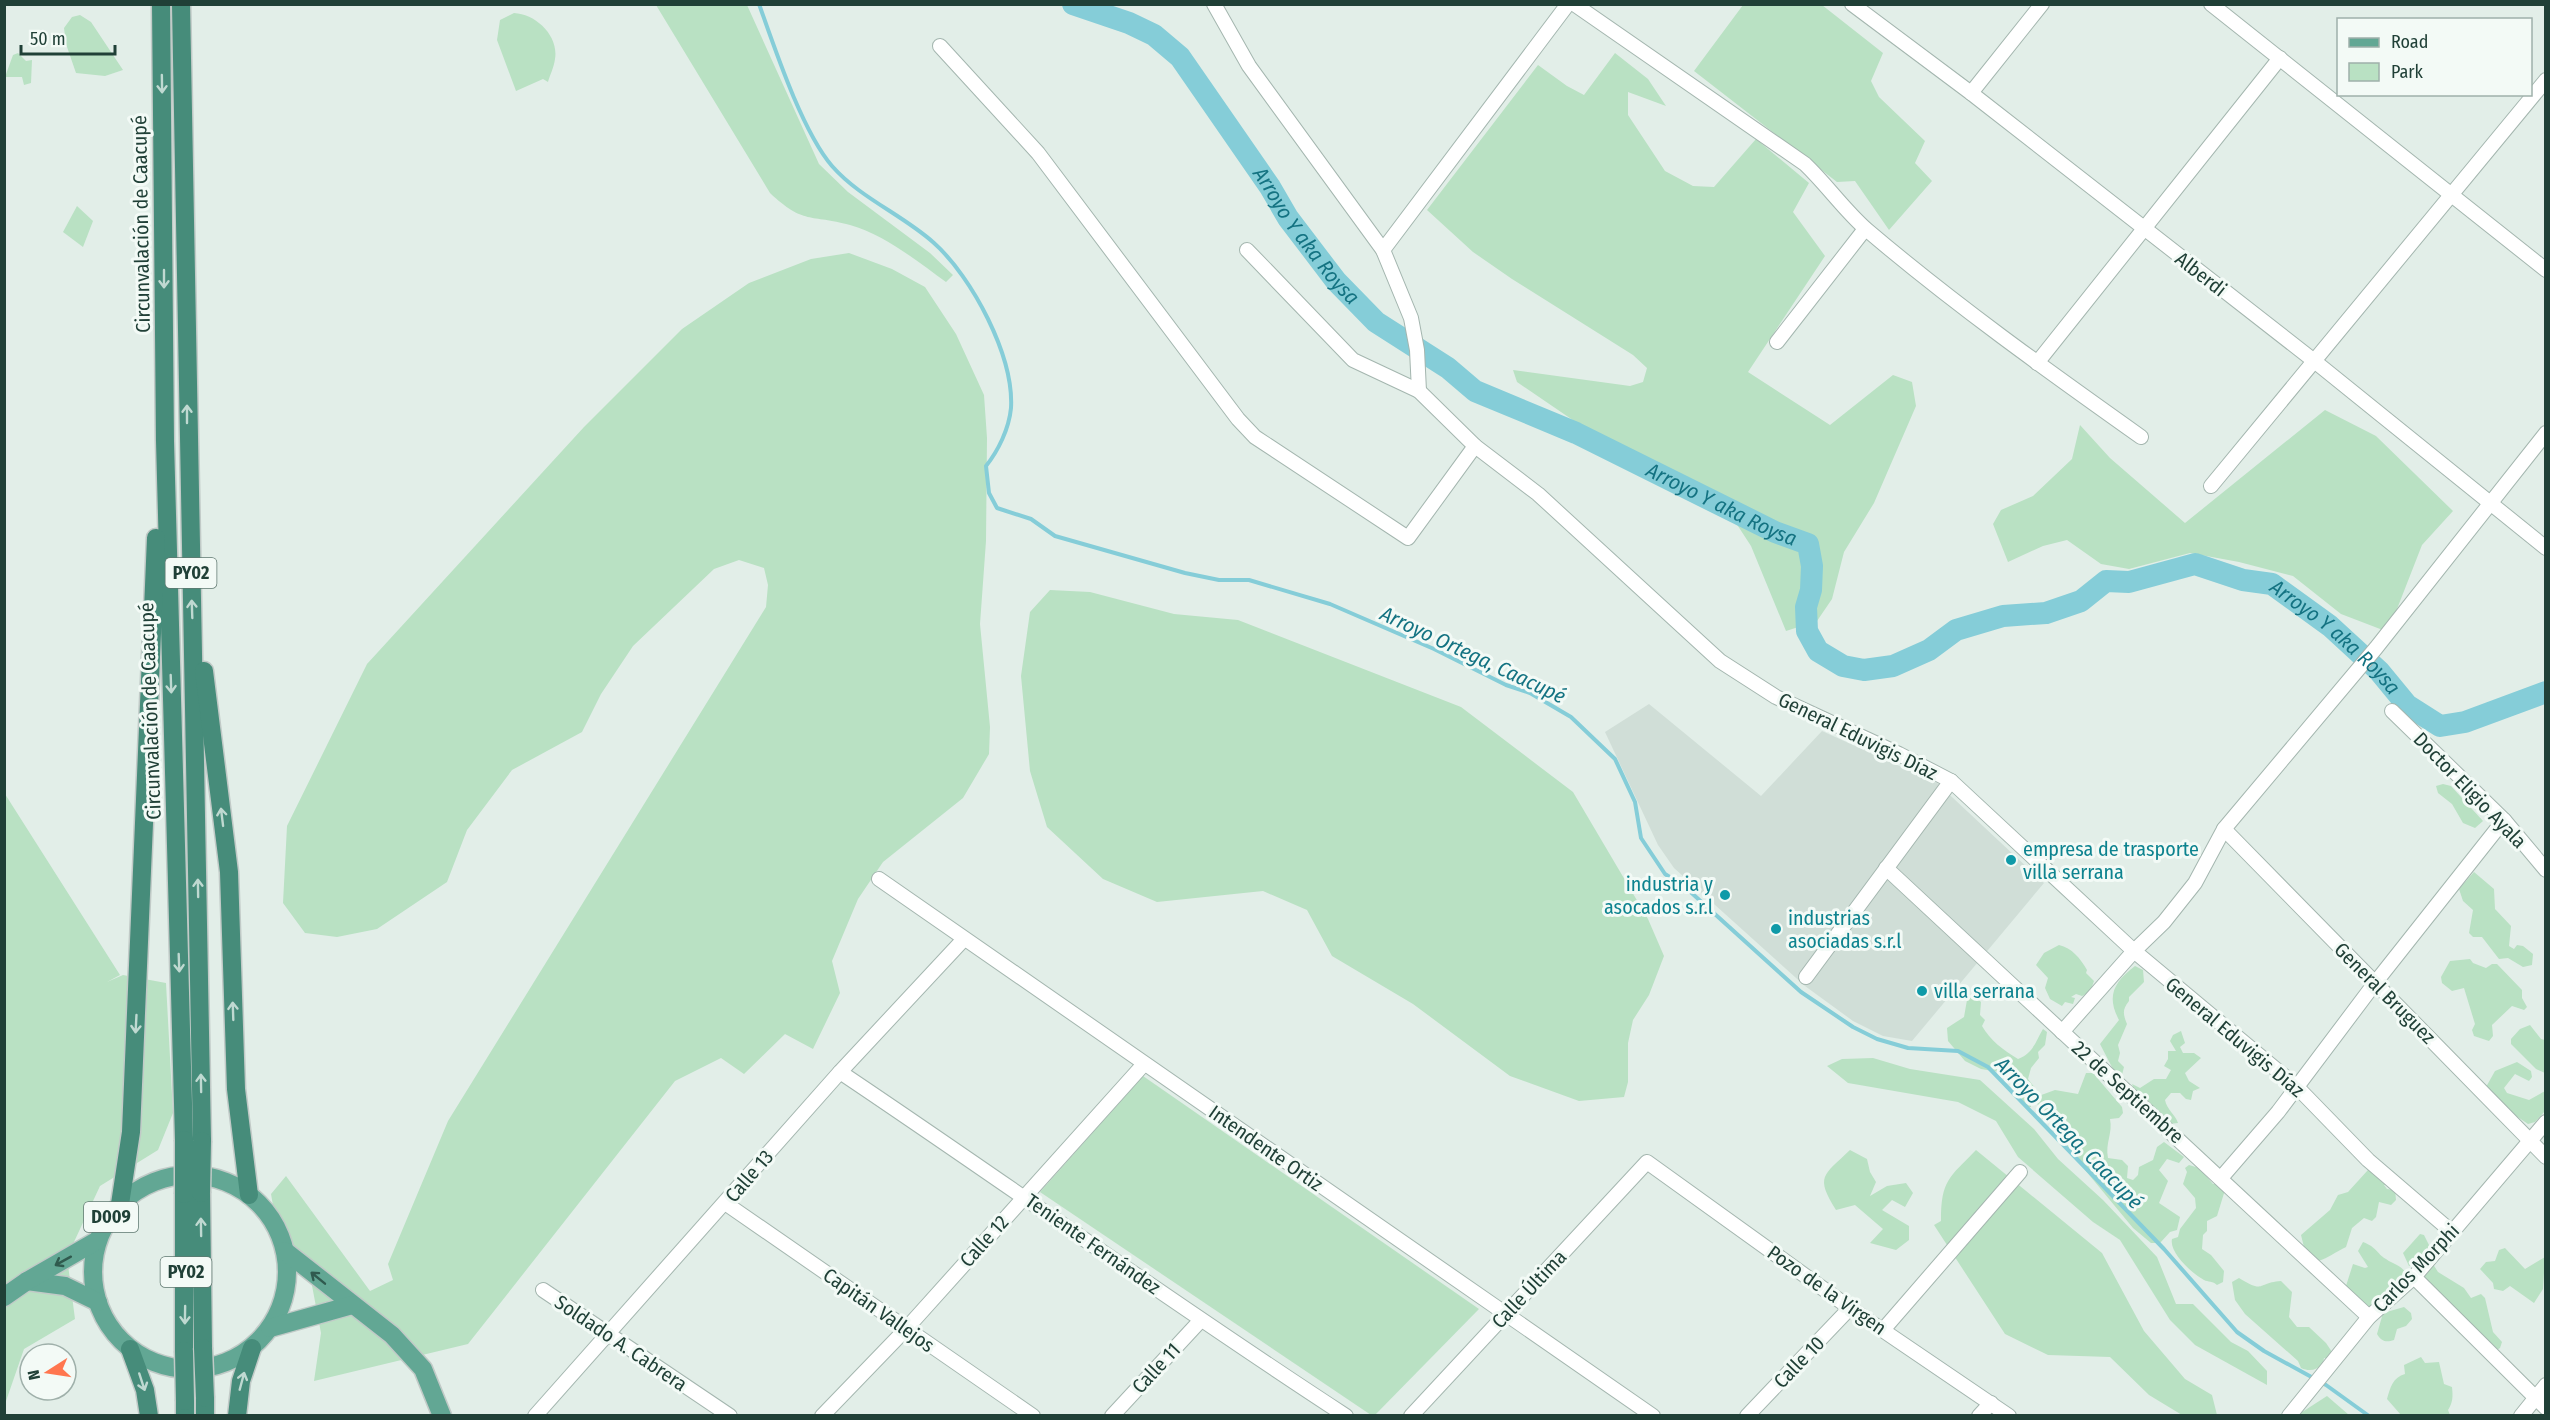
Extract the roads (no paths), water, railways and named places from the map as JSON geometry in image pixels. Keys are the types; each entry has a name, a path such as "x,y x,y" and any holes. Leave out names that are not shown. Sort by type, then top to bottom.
{"highway":[{"name":"Circunvalación de Caacupé","path":"161,4 165,441 193,1141"},
{"name":"Circunvalación de Caacupé","path":"181,4 188,469 193,636 193,1141 184,1351 185,1408"},
{"path":"120,1204 132,1132 159,461 165,441"},
{"path":"193,636 203,664 229,872 236,1089 249,1195"},
{"name":"Circunvalación de Caacupé","path":"192,1194 205,1407"},
{"path":"237,1416 241,1381 252,1348"},
{"path":"130,1349 145,1390 149,1416"}],"main road":[{"name":"D009","path":"197,1175 224,1181 249,1195 265,1210 277,1228 285,1251 285,1291 270,1328 252,1348 224,1364 192,1370 159,1365 130,1349 117,1336 98,1302 93,1271 98,1240 107,1221 120,1204 142,1187 178,1176 197,1175"},
{"name":"D009","path":"4,1297 98,1240"},
{"name":"D009","path":"285,1251 392,1335 423,1369 442,1416"},
{"path":"27,1281 65,1286 98,1302"},
{"path":"270,1328 352,1305"}],"street":[{"path":"1214,4 1250,66 1383,250 1410,318 1417,350 1419,391"},
{"path":"1383,250 1568,4"},
{"path":"1574,4 1805,164 1829,187 1865,229 2037,363 2141,437"},
{"name":"Alberdi","path":"1852,4 1971,93 2313,360 2546,548"},
{"path":"1971,93 2042,4"},
{"path":"2211,4 2546,270"},
{"path":"940,46 1038,153 1238,419 1256,437 1408,538 1475,446"},
{"path":"2037,363 2280,58"},
{"path":"2211,486 2546,80"},
{"path":"1777,342 1865,229"},
{"name":"General Eduvigis Díaz","path":"1247,250 1353,360 1419,391 1475,446 1538,494 1720,661 1776,697 1899,754 1951,781 2134,951 2296,1086 2368,1160 2452,1232"},
{"path":"2062,1032 2134,951 2164,922 2195,883 2224,829 2376,648 2488,503 2546,433"},
{"name":"Doctor Eligio Ayala","path":"2392,711 2504,820 2546,870"},
{"path":"1806,977 1951,781"},
{"path":"2221,1178 2278,1112 2375,983 2504,820"},
{"name":"General Bruguez","path":"2224,829 2546,1157"},
{"name":"22 de Septiembre","path":"1886,868 2369,1317"},
{"name":"Intendente Ortiz","path":"879,879 1653,1416"},
{"name":"Calle 13","path":"535,1416 840,1072 964,939"},
{"name":"Calle 12","path":"822,1416 906,1329 1144,1064"},
{"name":"Teniente Fernández","path":"840,1072 1025,1196 1200,1321 1346,1416"},
{"name":"Carlos Morphi","path":"2289,1416 2369,1317 2414,1277 2546,1122"},
{"name":"Calle Última","path":"1411,1416 1647,1162"},
{"name":"Pozo de la Virgen","path":"1647,1162 1850,1308 2009,1416"},
{"path":"1883,1330 2020,1172"},
{"name":"Capitán Vallejos","path":"725,1203 1033,1416"},
{"path":"2414,1277 2546,1408"},
{"name":"Soldado A. Cabrera","path":"543,1290 730,1416"},
{"name":"Calle 10","path":"1747,1416 1850,1308"},
{"name":"Calle 11","path":"1112,1416 1200,1321"},
{"path":"2521,1416 2546,1385"},
{"path":"1979,1416 1991,1403"}],"waterway":[{"name":"Arroyo Ortega, Caacupé","path":"759,4 790,89 821,151 832,166 855,188 934,243 962,276 988,319 1006,365 1010,387 1011,408 1008,424 999,447 986,466 989,493 997,508 1031,519 1055,536 1185,573 1219,580 1249,580 1330,604 1434,649 1506,685 1530,693 1571,717 1615,759 1635,802 1641,838 1665,874 1685,887 1801,992 1853,1027 1877,1039 1908,1048 1958,1051 1988,1067 2164,1249 2237,1332 2264,1351 2326,1385 2369,1416"},
{"name":"Arroyo Y aka Roysa","path":"1073,4 1129,23 1154,35 1180,57 1270,187 1288,218 1336,281 1376,322 1448,368 1475,391 1576,433 1775,532 1808,544 1812,566 1811,590 1806,607 1807,631 1818,651 1843,666 1864,670 1893,666 1929,650 1956,630 2003,616 2046,613 2081,601 2106,581 2129,582 2195,564 2243,580 2272,584 2330,626 2379,671 2407,705 2440,726 2465,722 2546,692"}],"place":[{"name":"empresa de trasporte villa serrana","path":"2011,860"},
{"name":"industria y asocados s.r.l","path":"1725,895"},
{"name":"industrias asociadas s.r.l","path":"1776,929"},
{"name":"villa serrana","path":"1922,991"}]}
